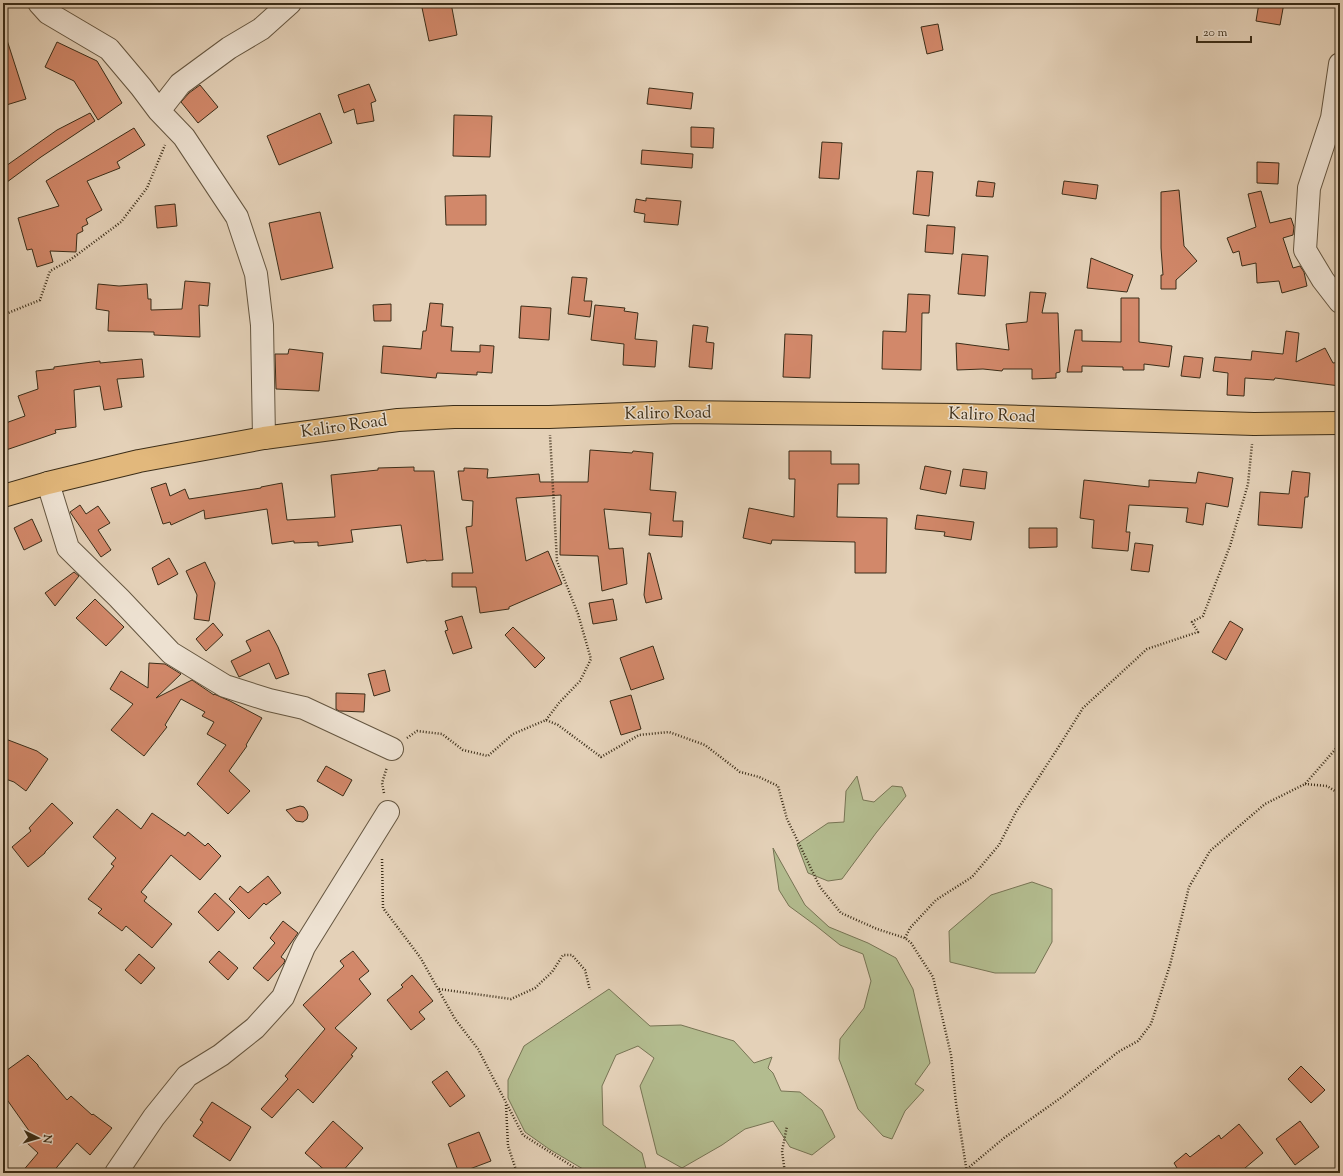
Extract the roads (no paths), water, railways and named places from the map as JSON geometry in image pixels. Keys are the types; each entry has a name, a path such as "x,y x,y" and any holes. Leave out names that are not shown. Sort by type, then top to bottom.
{"main road":[{"name":"Kaliro Road","path":"3,496 48,483 139,461 264,438 398,420 454,417 548,417 679,412 958,415 1254,424 1340,423"}],"street":[{"path":"39,3 48,13 109,49 166,118 184,137 237,217 256,274 262,325 264,438"},
{"path":"166,118 180,84 229,48 261,29 290,3"},
{"path":"1340,64 1332,118 1309,188 1305,250 1323,280 1340,302"},
{"path":"48,483 68,548 119,598 171,653 225,686 269,700 304,708 392,749"},
{"path":"116,1173 154,1117 187,1076 221,1055 255,1028 283,997 304,947 388,812"}]}
